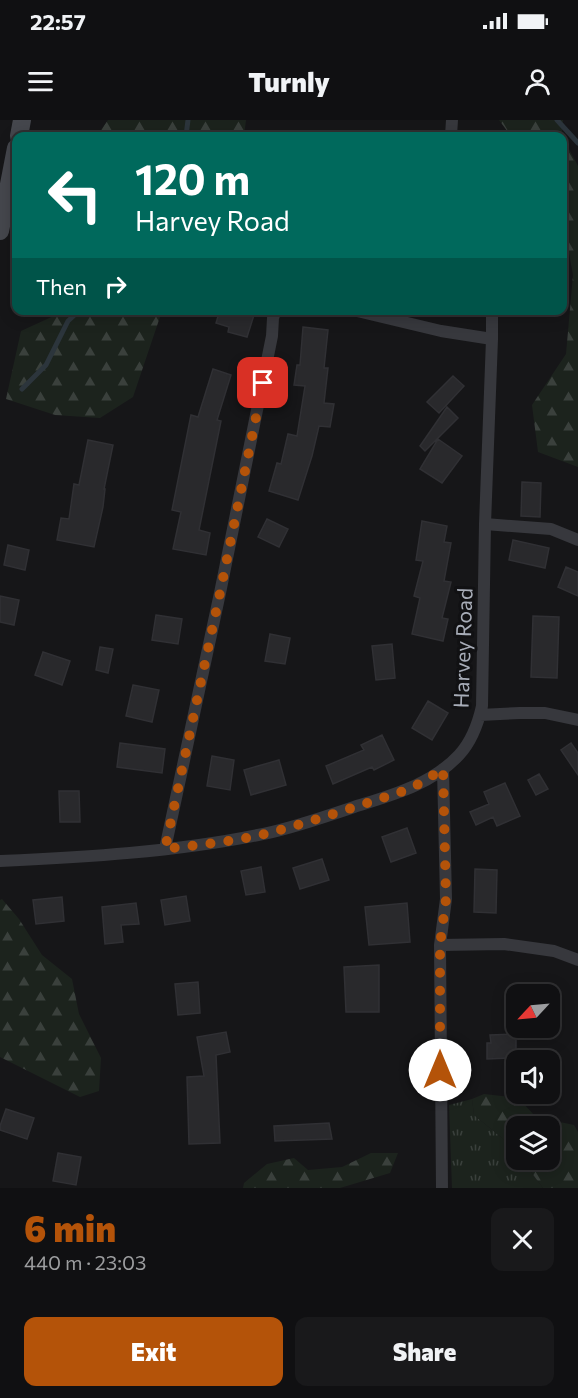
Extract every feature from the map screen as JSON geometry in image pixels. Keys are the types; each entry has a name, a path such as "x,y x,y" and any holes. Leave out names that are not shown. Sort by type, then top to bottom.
{"main road":[{"path":"0,231 12,169"}],"street":[{"path":"165,849 220,593 272,336 274,315"},
{"path":"374,315 441,331 492,339"},
{"name":"Harvey Road","path":"0,861 165,849 261,835 404,791 443,769 459,755 476,730 482,706 492,315"},
{"path":"485,524 551,529 578,540"},
{"path":"480,715 545,713 578,720"},
{"path":"442,1188 440,945 446,899 443,769"},
{"path":"440,945 504,944 554,951 578,960"}],"green space":[{"path":"108,120 246,120 244,132 99,132"},
{"path":"499,120 563,120 562,132 508,132"},
{"path":"567,145 578,166 578,467 538,452 532,405 566,354 573,275 567,242"},
{"path":"56,315 161,315 133,397 100,418 55,415 6,399 21,331"},
{"path":"2,899 19,919 42,955 72,979 79,1014 101,1058 99,1091 80,1097 0,1057 0,900"},
{"path":"484,1094 506,1097 506,1104 524,1104 535,1116 506,1116 506,1142 474,1115 472,1099"},
{"path":"472,1099 474,1115 506,1142 506,1170 530,1170 543,1188 452,1188 449,1105"},
{"path":"560,1122 574,1125 578,1132 578,1188 543,1188 530,1170 560,1170"},
{"path":"371,1153 398,1153 390,1173 340,1188 243,1188 244,1183 267,1164 294,1158 308,1170 342,1167"}],"building":[{"path":"218,315 254,315 247,337 228,332 229,327 216,323"},
{"path":"303,327 328,330 324,368 328,368 324,403 334,404 330,427 319,426 298,500 269,491 277,463 281,464 288,434 297,436 305,386 294,385 297,365 300,365"},
{"path":"213,369 231,375 217,420 221,421 199,530 210,533 206,555 173,549 181,512 172,510 191,415 198,417"},
{"path":"453,376 464,386 439,413 427,402"},
{"path":"447,407 458,418 425,451 420,446"},
{"path":"438,439 462,456 442,483 420,469"},
{"path":"88,440 113,445 94,547 57,540 61,518 69,519 74,484 79,485"},
{"path":"522,482 541,483 540,517 521,516"},
{"path":"267,519 288,529 279,547 258,537"},
{"path":"422,521 447,526 444,542 451,543 444,581 451,582 442,618 448,619 443,641 412,634 420,598 414,596 423,561 416,560"},
{"path":"513,540 549,548 545,568 509,560"},
{"path":"8,545 29,550 25,570 4,565"},
{"path":"566,567 578,572 578,596 558,587"},
{"path":"0,596 19,600 14,625 0,622"},
{"path":"156,615 182,619 178,644 152,640"},
{"path":"533,616 559,617 557,678 531,677"},
{"path":"270,634 290,638 285,664 265,661"},
{"path":"392,644 395,678 376,680 372,646"},
{"path":"100,647 113,649 108,673 96,670"},
{"path":"43,652 70,661 62,685 35,675"},
{"path":"133,685 159,690 152,722 126,716"},
{"path":"428,701 448,713 432,740 412,728"},
{"path":"382,735 394,760 374,770 372,767 333,784 326,766 364,750 361,745"},
{"path":"120,743 165,749 162,773 117,767"},
{"path":"571,743 578,753 578,775 561,750"},
{"path":"212,756 234,760 230,790 207,786"},
{"path":"279,760 286,785 251,795 244,770"},
{"path":"539,774 548,789 536,795 528,780"},
{"path":"505,783 520,816 497,826 493,817 476,825 470,812 489,804 484,792"},
{"path":"59,791 79,791 80,822 60,822"},
{"path":"407,828 416,853 391,862 382,837"},
{"path":"322,859 329,880 300,889 293,868"},
{"path":"261,867 265,892 246,895 241,871"},
{"path":"475,869 497,870 496,913 474,912"},
{"path":"186,896 190,921 165,925 161,900"},
{"path":"62,897 64,921 36,924 33,900"},
{"path":"136,903 139,924 121,925 123,942 105,944 102,907"},
{"path":"407,903 410,942 369,945 365,907"},
{"path":"379,965 379,1012 346,1012 344,967"},
{"path":"198,982 200,1013 178,1015 175,984"},
{"path":"226,1032 230,1052 216,1055 220,1143 189,1144 187,1077 204,1076 197,1037"},
{"path":"506,1034 506,1038 516,1038 516,1050 506,1050 506,1058 487,1059 487,1043 491,1043 490,1035"},
{"path":"6,1109 34,1118 27,1139 0,1130"},
{"path":"329,1123 332,1139 275,1141 274,1126"},
{"path":"58,1153 81,1157 76,1185 53,1181"}],"waterway":[{"path":"186,132 188,120"},
{"path":"557,120 578,143"},
{"path":"22,389 46,365 68,321 75,315"}],"route":[{"path":"263,383 165,849 261,835 303,823 404,791 443,769 446,899 440,945 440,1070"}]}
